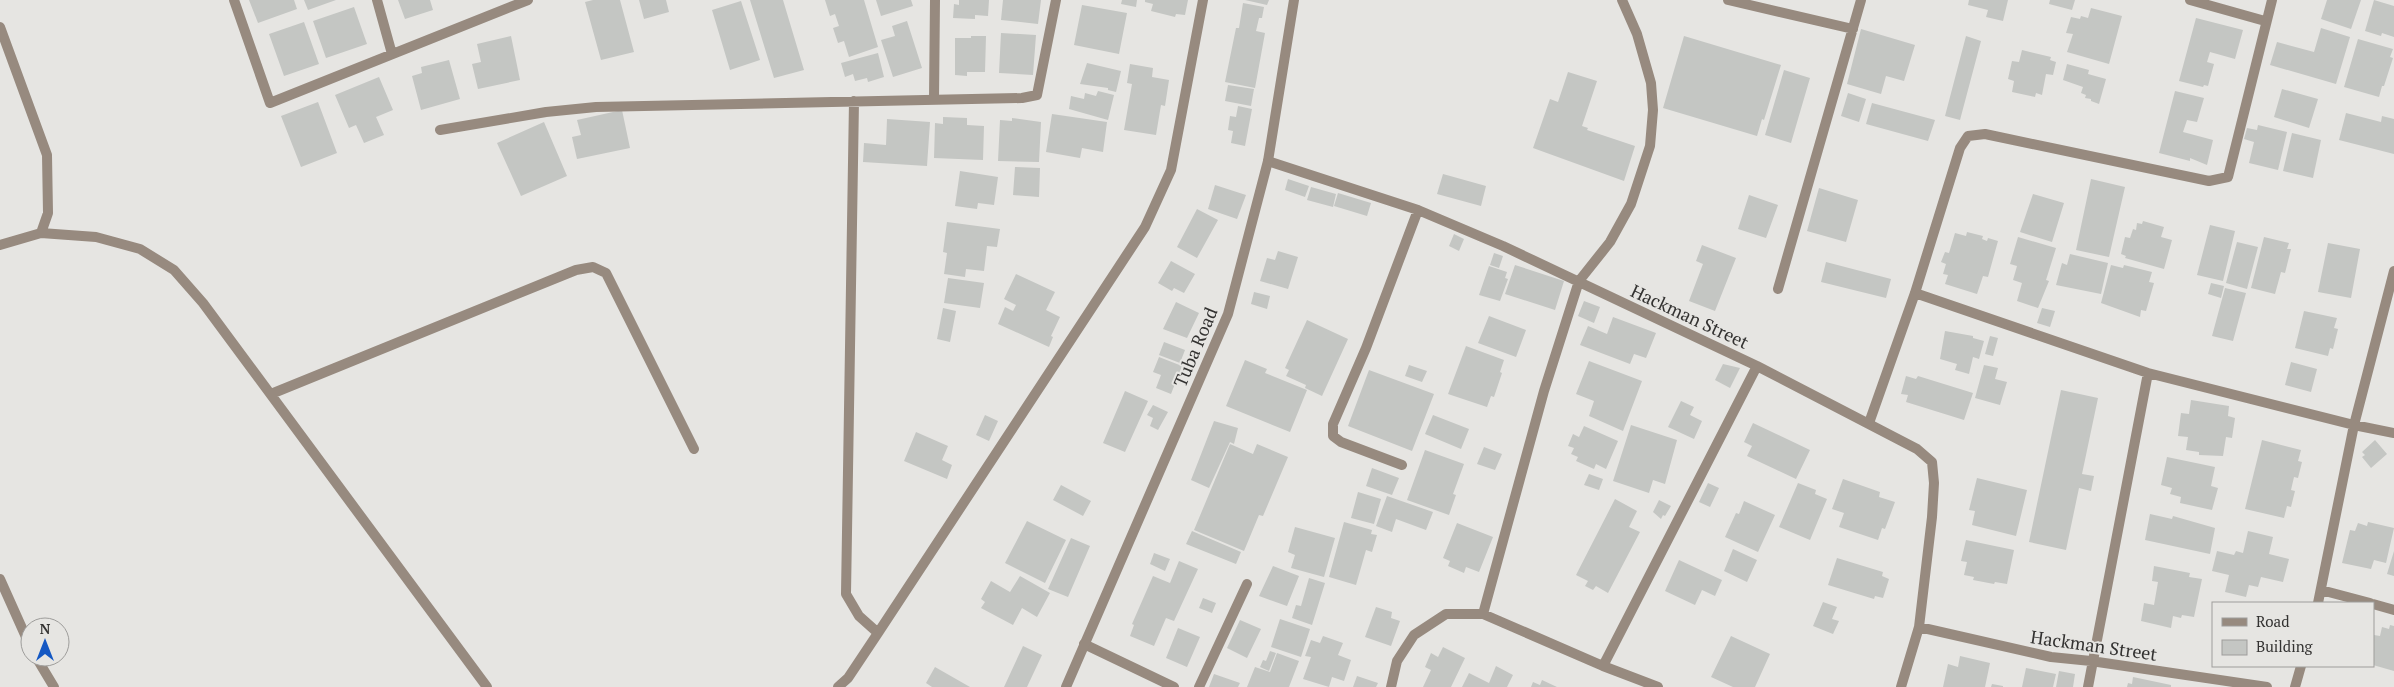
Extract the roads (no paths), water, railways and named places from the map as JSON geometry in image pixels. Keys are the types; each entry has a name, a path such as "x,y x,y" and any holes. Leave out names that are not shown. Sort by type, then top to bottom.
{"street":[{"path":"234,0 270,103 528,0"},
{"path":"376,0 392,54"},
{"path":"934,99 935,0"},
{"path":"440,130 546,112 596,107 1022,98 1037,95 1056,0"},
{"path":"838,687 848,678 1146,227 1171,170 1203,0"},
{"name":"Tuba Road","path":"1066,687 1228,314 1268,160 1294,0"},
{"path":"1483,614 1544,391 1579,281 1610,242 1631,204 1650,146 1653,110 1651,83 1637,34 1622,0"},
{"path":"1728,0 1854,29"},
{"path":"1778,289 1861,0"},
{"path":"2190,0 2266,21"},
{"path":"1869,423 1915,294 1960,148 1968,136 1985,134 2209,181 2228,177 2272,0"},
{"path":"0,26 47,155 48,213 40,233"},
{"path":"854,101 846,594 859,616 878,633"},
{"name":"Hackman Street","path":"1268,160 1418,210 1579,281 1757,366 1917,448 1932,462 1934,483 1932,517 1919,627 1901,687"},
{"path":"1402,465 1341,442 1333,436 1333,424 1366,348 1418,210"},
{"path":"0,245 40,233 96,237 140,249 174,270 203,303 488,687"},
{"path":"270,394 576,270 593,268 606,273 694,449"},
{"path":"2318,602 2354,425 2394,271"},
{"path":"1915,294 2148,373 2354,425 2394,433"},
{"path":"1603,666 1757,366"},
{"path":"2088,687 2091,661 2148,373"},
{"path":"0,580 20,624"},
{"path":"1199,687 1247,584"},
{"path":"2321,590 2364,602"},
{"path":"2374,605 2394,610"},
{"path":"1391,687 1397,661 1414,635 1446,614 1483,614 1603,666 1658,687"},
{"name":"Hackman Street","path":"1919,627 2052,657 2267,687"},
{"path":"1084,644 1174,687"},
{"path":"42,667 54,687"},
{"path":"2295,687 2301,667"}]}
